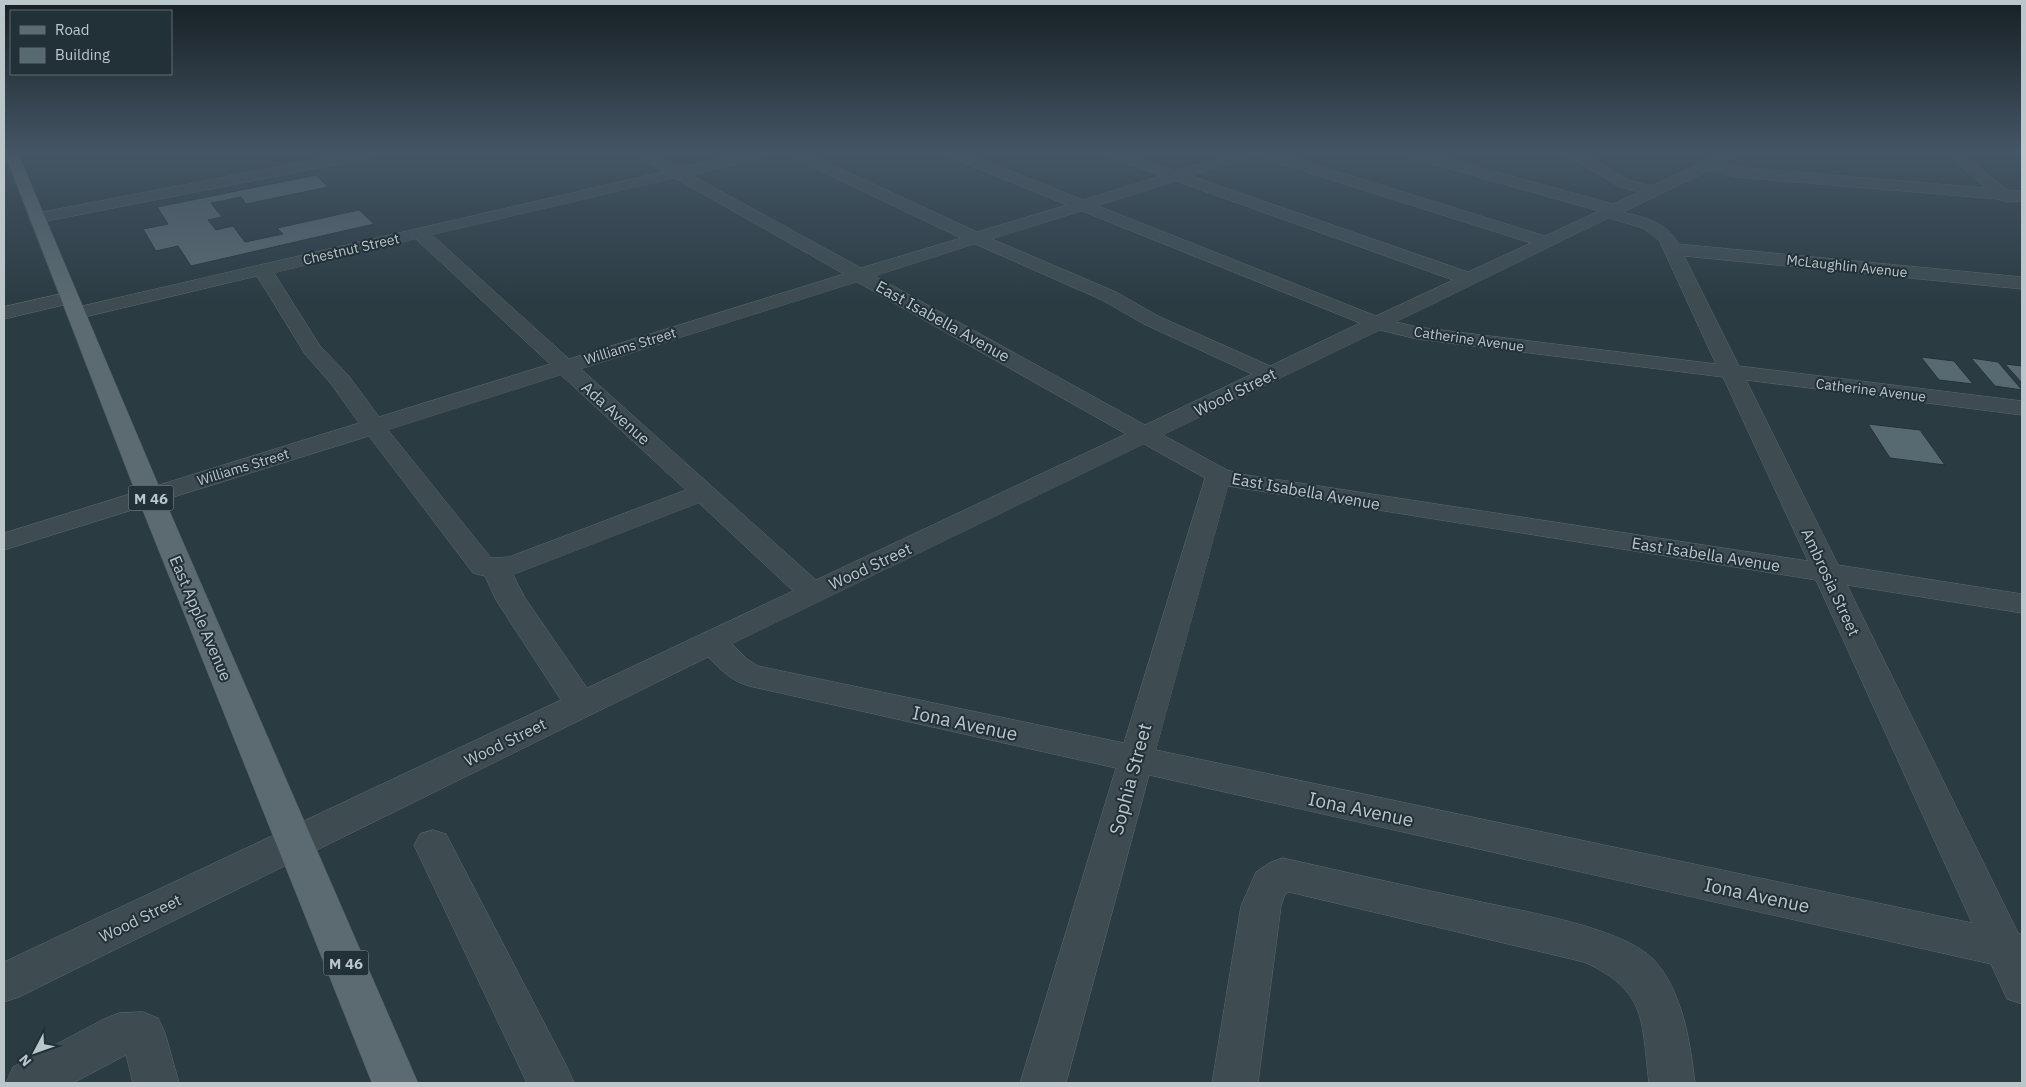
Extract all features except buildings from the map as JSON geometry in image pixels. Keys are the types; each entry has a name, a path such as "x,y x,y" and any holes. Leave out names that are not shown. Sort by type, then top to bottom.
{"main road":[{"name":"East Apple Avenue","path":"30,202 150,496 395,1083"}],"street":[{"path":"37,218 114,202"},
{"name":"Chestnut Street","path":"4,313 72,306 264,270 553,202"},
{"name":"East Isabella Avenue","path":"729,202 1218,475 1248,483 2022,603"},
{"path":"900,202 1109,296 1151,320 1272,375"},
{"name":"Catherine Avenue","path":"1075,202 1377,323 1429,335 2022,408"},
{"name":"Williams Street","path":"4,542 1093,202"},
{"path":"1248,202 1469,279"},
{"path":"1418,202 1547,242"},
{"name":"Ambrosia Street","path":"1579,202 1649,224 1666,237 1828,573 1837,596 2014,950 2022,985"},
{"name":"Wood Street","path":"4,983 1630,202"},
{"path":"2012,202 2022,210"},
{"name":"Ada Avenue","path":"419,233 705,492 813,593"},
{"name":"McLaughlin Avenue","path":"1671,249 2022,283"},
{"path":"264,270 294,323 312,350 340,380 373,427 483,567 513,566 705,492"},
{"name":"Sophia Street","path":"1043,1083 1218,475"},
{"path":"495,568 511,600 581,705"},
{"name":"Iona Avenue","path":"712,642 736,667 749,675 2014,950"},
{"path":"433,845 551,1083"},
{"path":"1235,1083 1261,906 1270,884 1283,874 1588,944 1625,962 1647,982 1662,1015 1672,1083"},
{"path":"29,1083 119,1034 143,1033 156,1083"}]}
